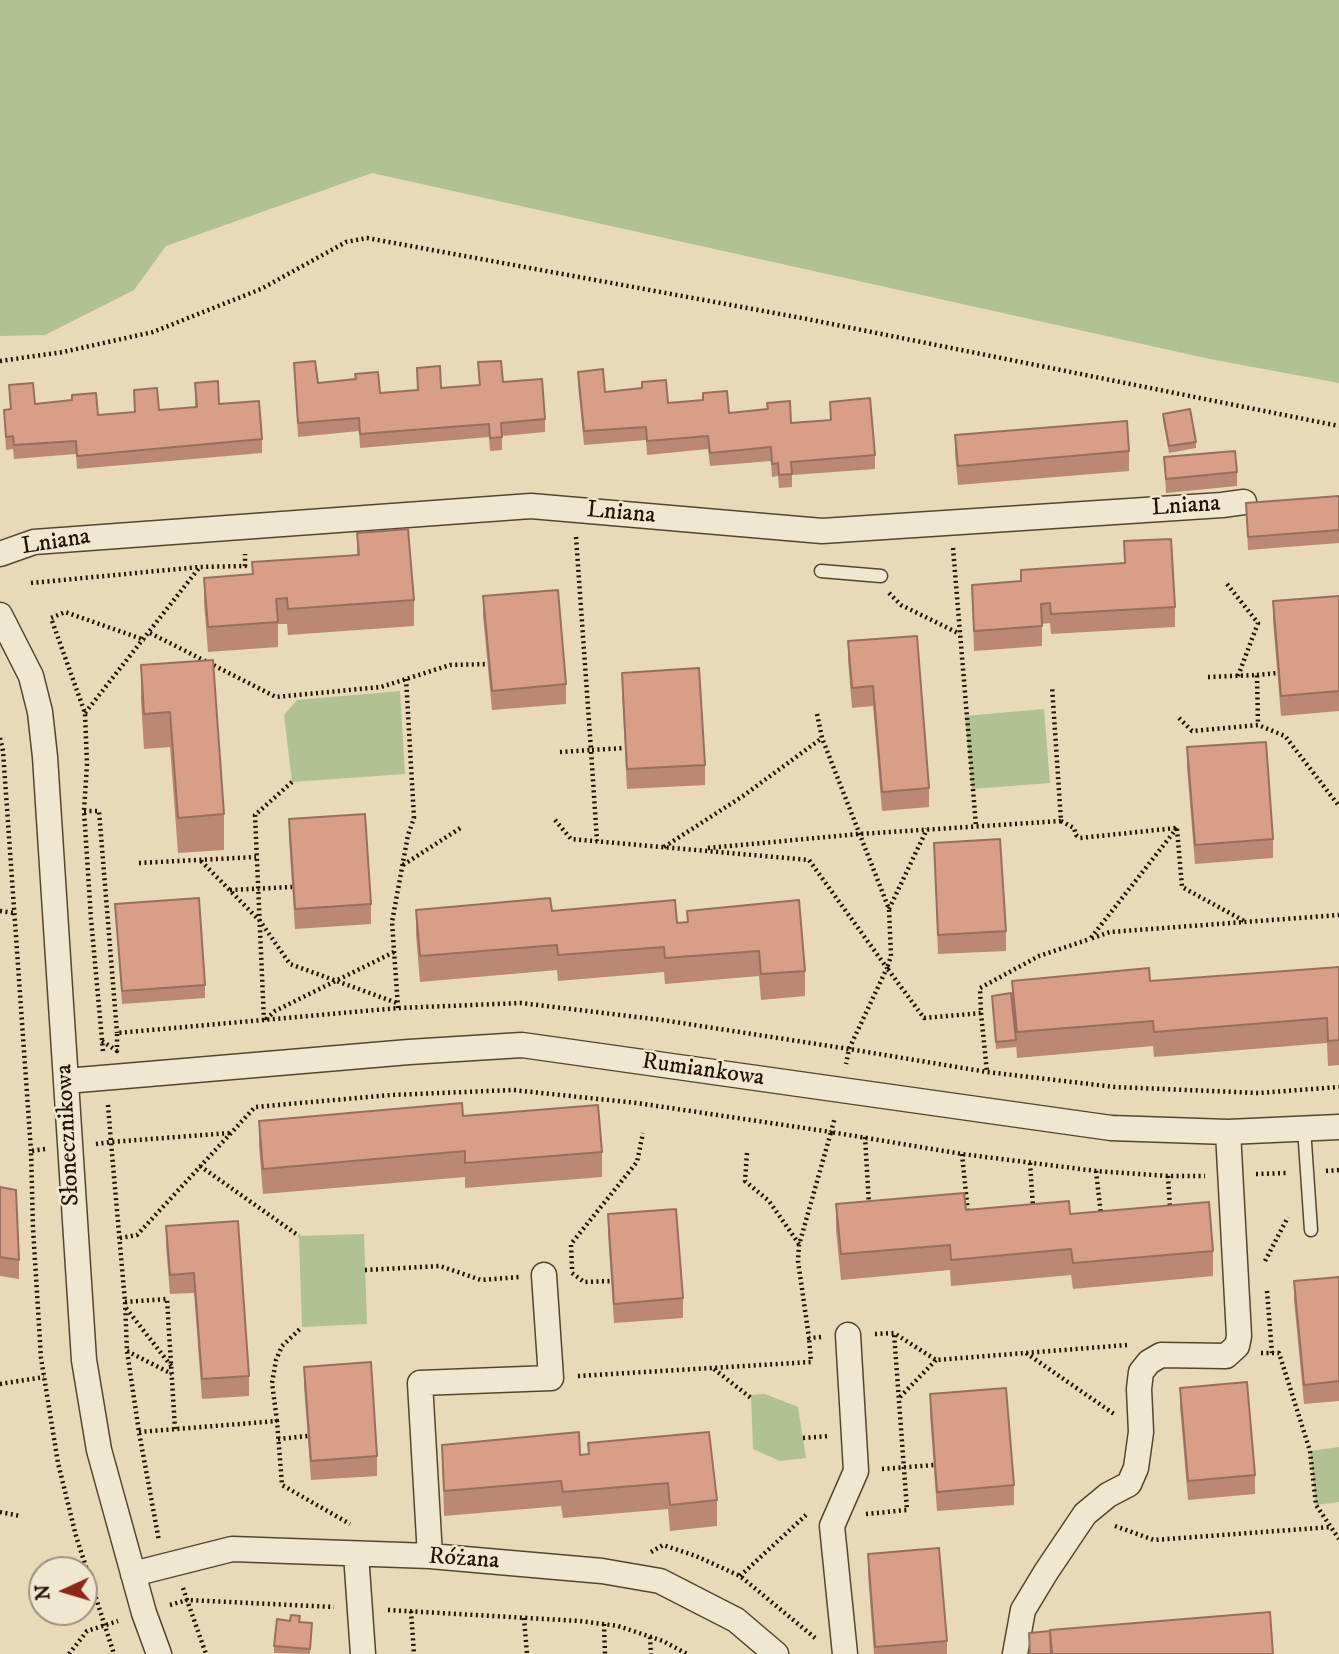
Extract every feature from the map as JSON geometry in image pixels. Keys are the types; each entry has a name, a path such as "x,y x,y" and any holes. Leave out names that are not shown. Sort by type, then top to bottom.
{"street":[{"name":"Lniana","path":"0,554 34,541 531,506 822,531 1244,502"},
{"name":"Słonecznikowa","path":"0,615 31,676 40,712 84,1360 99,1450 133,1574 159,1654"},
{"name":"Rumiankowa","path":"66,1081 522,1045 1111,1128 1228,1132 1339,1127"},
{"path":"1015,1654 1023,1611 1084,1514 1108,1495 1129,1484 1136,1468 1141,1432 1141,1373 1149,1362 1161,1356 1226,1356 1237,1346 1239,1336 1228,1132"},
{"path":"430,1556 420,1383 551,1378 544,1275"},
{"path":"845,1654 832,1526 856,1471 848,1335"},
{"name":"Różana","path":"133,1574 232,1549 430,1556 602,1571 660,1581 736,1620 776,1654"},
{"path":"356,1554 363,1654"}],"lane":[{"path":"821,571 877,575"},
{"path":"1304,1128 1311,1230"}],"path":[{"path":"0,362 63,352 153,332 261,289 346,242 367,239 807,319 1339,426"},
{"path":"574,509 597,841"},
{"path":"951,522 976,826"},
{"path":"31,583 245,566 244,526"},
{"path":"85,713 199,568"},
{"path":"877,575 901,605 961,634"},
{"path":"1227,584 1258,623 1238,676"},
{"path":"145,640 65,612 51,618 85,713 87,764 84,811 111,1142 230,1133"},
{"path":"150,633 276,697 382,687 450,664 488,664"},
{"path":"1208,677 1278,673"},
{"path":"1257,675 1258,725"},
{"path":"201,860 260,921 290,964 398,1006 392,922 408,835 414,817 406,678"},
{"path":"1052,686 1061,821"},
{"path":"817,714 822,738 889,909 891,956 849,1049 987,1072 1115,1087 1259,1093 1339,1087"},
{"path":"1180,718 1192,731 1258,725 1286,736 1339,806"},
{"path":"0,738 31,1151"},
{"path":"664,847 743,796 822,738"},
{"path":"561,752 625,748"},
{"path":"292,782 255,815 264,1021 275,1011 394,952"},
{"path":"84,811 99,811 117,1033"},
{"path":"555,820 571,839 809,860 924,1018 981,1013"},
{"path":"694,849 859,834 1061,821 1074,828 1080,838 1177,828"},
{"path":"402,866 462,827"},
{"path":"1177,828 1182,887 1247,922"},
{"path":"1090,939 1177,828"},
{"path":"889,909 927,830"},
{"path":"139,863 256,857"},
{"path":"230,890 292,887"},
{"path":"0,911 15,913"},
{"path":"987,1072 980,988 1039,956 1110,932 1339,915"},
{"path":"551,1378 811,1362 799,1245 831,1132 962,1154 1096,1171 1168,1176 1307,1178 1339,1170"},
{"path":"572,1273 571,1244 637,1162 643,1133"},
{"path":"865,1137 870,1214"},
{"path":"747,1153 745,1181 769,1201 799,1245"},
{"path":"962,1154 969,1221"},
{"path":"1030,1163 1034,1216"},
{"path":"200,1166 299,1237"},
{"path":"1096,1171 1102,1223"},
{"path":"1168,1176 1171,1217"},
{"path":"1266,1272 1265,1258 1307,1178"},
{"path":"365,1270 440,1266 481,1280 572,1273 584,1282 611,1281"},
{"path":"1267,1285 1272,1353"},
{"path":"172,1368 125,1304 167,1299 173,1375 175,1429"},
{"path":"302,1326 282,1346 276,1360 272,1383 282,1485 351,1524"},
{"path":"809,1338 894,1333 936,1360 1127,1344 1161,1356"},
{"path":"832,1526 867,1513 907,1510 894,1333"},
{"path":"127,1351 173,1375"},
{"path":"1233,1351 1279,1353 1310,1451 1316,1505 1339,1539"},
{"path":"1025,1353 1141,1432"},
{"path":"899,1398 936,1360"},
{"path":"713,1369 751,1398"},
{"path":"0,1384 44,1377"},
{"path":"139,1432 276,1421"},
{"path":"278,1439 308,1436"},
{"path":"856,1471 934,1465"},
{"path":"740,1576 816,1506"},
{"path":"0,1512 20,1516"},
{"path":"1084,1514 1154,1541 1331,1527"},
{"path":"187,1600 604,1624 663,1641 687,1654"},
{"path":"411,1611 414,1654"},
{"path":"524,1618 527,1654"},
{"path":"604,1624 605,1654"},
{"path":"69,1654 87,1631 104,1625 114,1654"},
{"path":"650,1637 651,1654"}],"green space":[{"path":"0,0 1339,0 1339,383 1210,359 372,173 166,246 134,290 45,335 0,336"},
{"path":"400,691 405,774 292,782 284,715 297,700"},
{"path":"1044,709 1050,783 972,789 965,716"},
{"path":"364,1234 367,1324 302,1327 299,1236"},
{"path":"765,1394 798,1407 806,1458 780,1461 753,1449 751,1395"},
{"path":"1339,1447 1339,1502 1316,1505 1310,1451"}],"building":[{"path":"315,361 318,383 356,379 355,374 378,372 380,393 418,390 417,368 440,366 441,388 480,385 478,362 501,361 503,382 542,379 545,419 501,423 502,437 490,438 489,424 360,434 359,418 298,423 294,363"},
{"path":"603,369 605,392 642,388 642,382 666,380 668,403 703,400 703,393 727,391 729,413 768,409 767,403 790,401 791,423 831,420 830,402 870,398 875,455 791,462 792,474 779,475 778,463 772,464 771,447 710,453 708,436 647,441 646,427 584,431 578,372"},
{"path":"218,381 219,404 259,401 262,439 77,456 76,441 14,445 13,436 6,437 4,410 11,409 9,385 33,383 35,404 72,400 72,395 96,393 98,415 135,412 134,390 157,388 159,410 197,407 195,383"},
{"path":"1190,409 1196,442 1169,446 1163,414"},
{"path":"1127,421 1129,451 958,466 955,435"},
{"path":"1235,451 1237,472 1166,479 1164,457"},
{"path":"1339,496 1339,530 1248,537 1246,503"},
{"path":"408,529 414,600 288,609 287,598 276,599 278,622 208,627 204,578 253,574 252,562 359,555 357,533"},
{"path":"1171,539 1175,607 1051,614 1050,603 1041,604 1042,626 974,631 972,585 1021,581 1021,570 1125,563 1124,541"},
{"path":"558,590 566,684 492,691 483,596"},
{"path":"1339,596 1339,691 1281,696 1273,601"},
{"path":"917,636 929,788 882,792 873,686 852,688 848,641"},
{"path":"213,660 224,814 178,818 170,712 144,714 141,665"},
{"path":"699,668 705,765 627,769 622,673"},
{"path":"1266,742 1273,839 1195,845 1187,747"},
{"path":"365,814 371,904 295,909 289,819"},
{"path":"1000,839 1006,931 938,935 934,843"},
{"path":"199,898 205,985 122,991 115,904"},
{"path":"550,898 552,911 675,900 677,923 688,922 687,911 799,900 805,971 761,974 759,951 665,958 664,947 558,955 557,945 420,956 416,910"},
{"path":"1339,967 1339,1040 1328,1041 1327,1018 1154,1032 1153,1021 1017,1032 1012,981 1149,968 1150,981"},
{"path":"1011,993 1016,1040 996,1042 992,996"},
{"path":"462,1103 463,1116 598,1105 602,1152 465,1163 465,1151 263,1169 259,1121"},
{"path":"0,1187 16,1190 19,1260 0,1257"},
{"path":"964,1193 966,1210 1069,1201 1070,1214 1209,1202 1213,1251 1073,1263 1071,1249 951,1260 950,1245 841,1254 836,1204"},
{"path":"676,1209 683,1298 614,1304 608,1214"},
{"path":"238,1221 249,1376 202,1379 194,1273 170,1275 166,1226"},
{"path":"1339,1277 1339,1381 1304,1385 1294,1281"},
{"path":"371,1362 377,1456 311,1461 304,1367"},
{"path":"1247,1382 1255,1475 1188,1481 1180,1388"},
{"path":"1006,1388 1014,1485 937,1492 930,1394"},
{"path":"579,1432 580,1455 589,1454 588,1443 709,1432 717,1500 670,1505 668,1483 563,1492 561,1481 444,1491 442,1445"},
{"path":"939,1548 947,1641 875,1647 868,1554"},
{"path":"1270,1612 1273,1654 1052,1654 1050,1630"},
{"path":"291,1615 300,1616 299,1622 312,1623 310,1649 274,1646 277,1619 290,1621"},
{"path":"1050,1631 1051,1654 1030,1654 1029,1633"}]}
